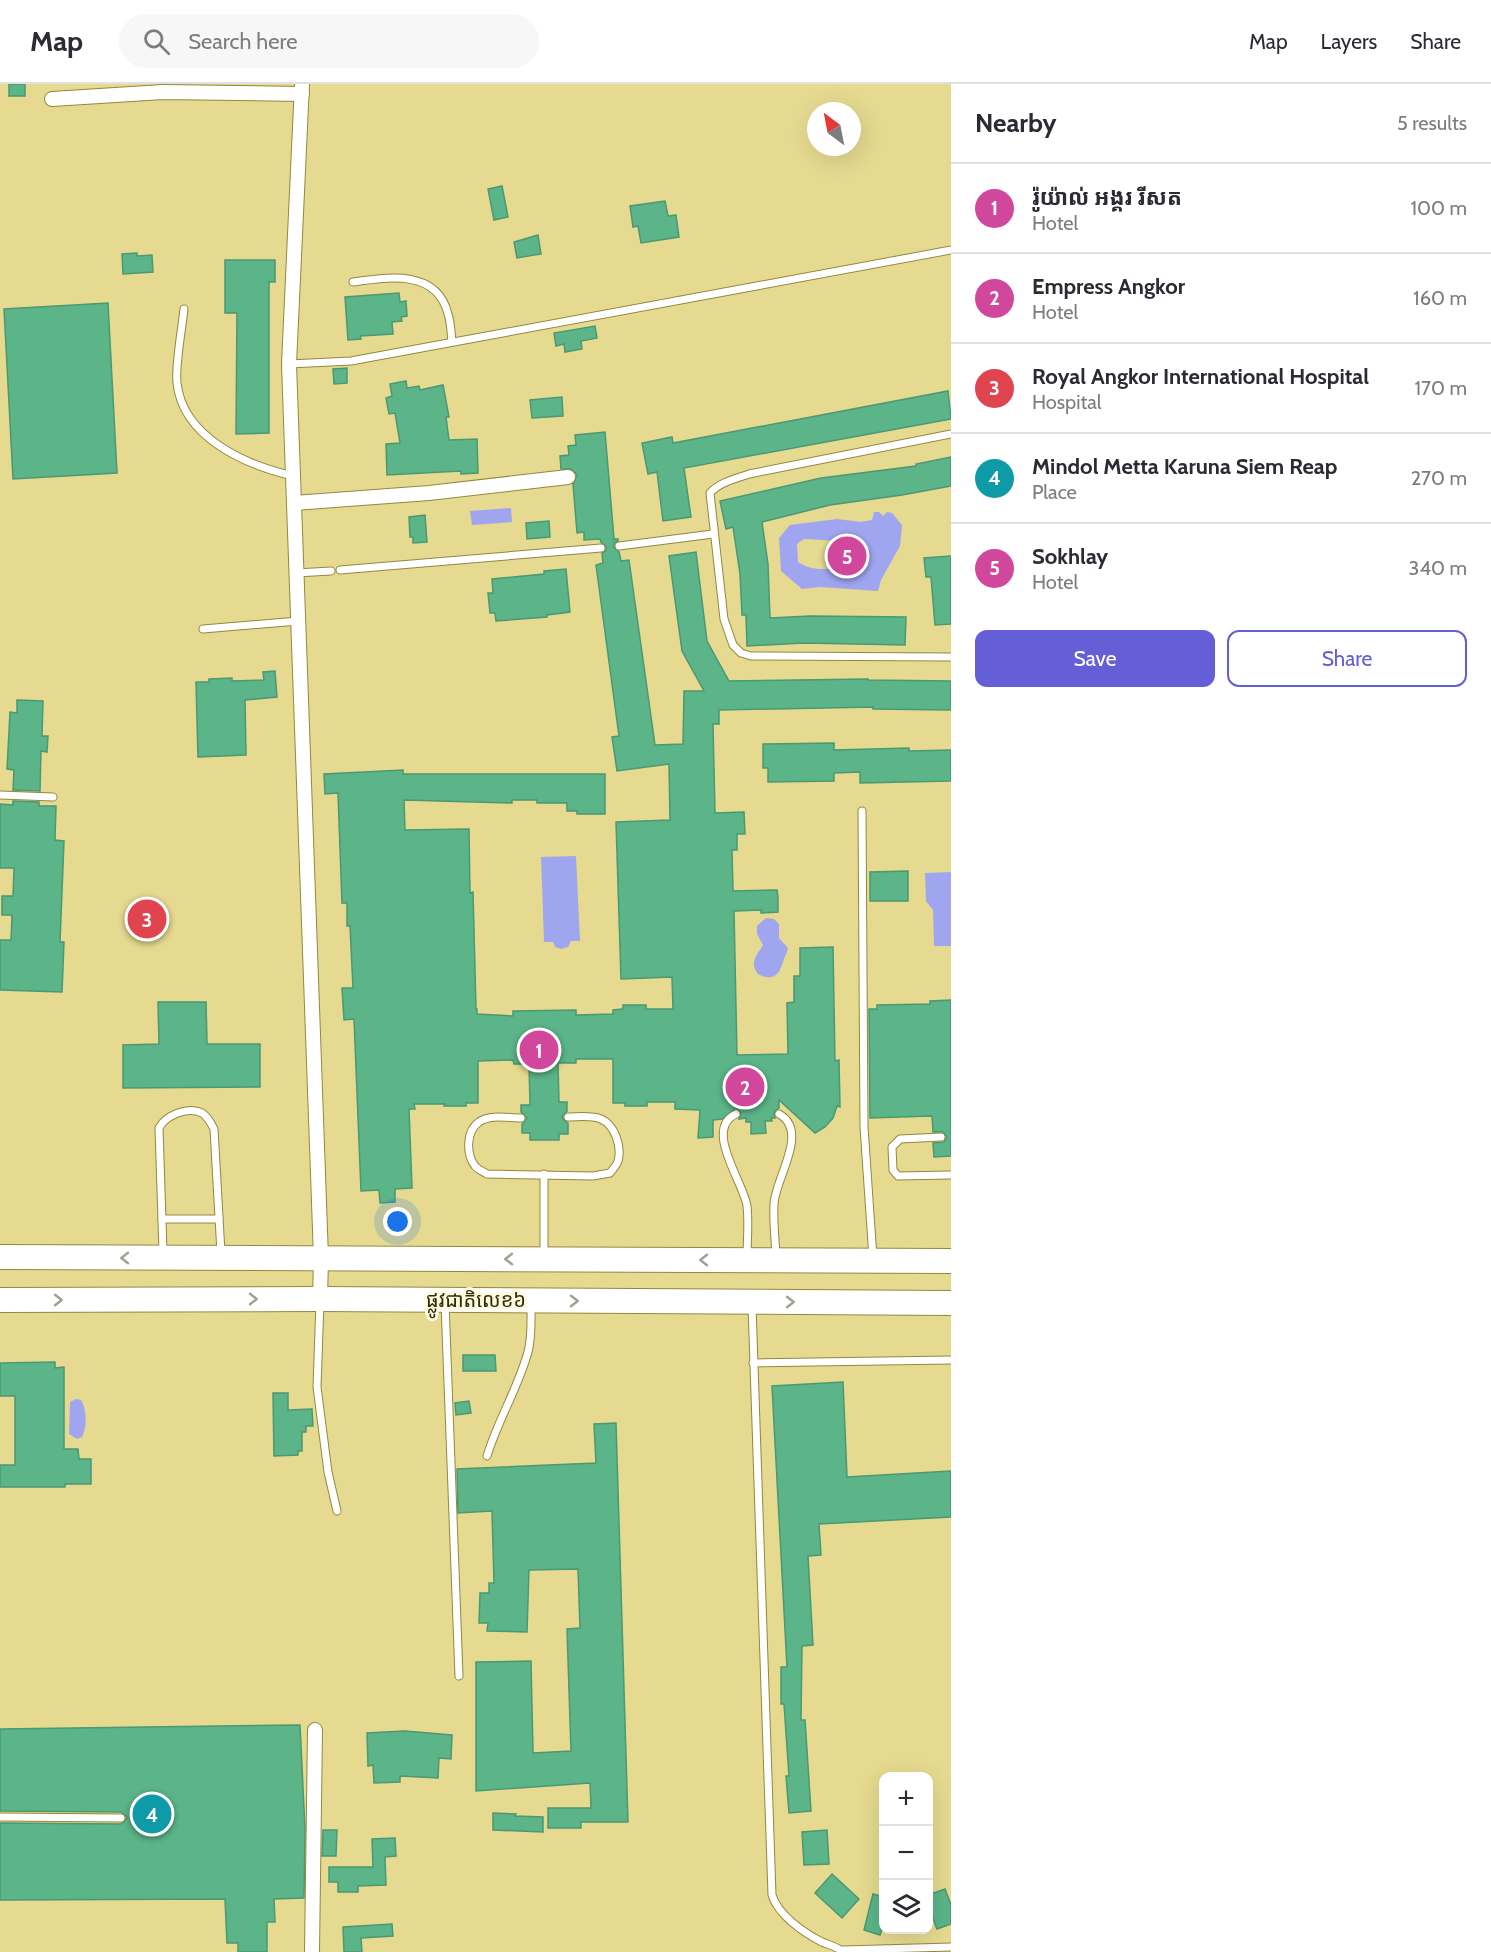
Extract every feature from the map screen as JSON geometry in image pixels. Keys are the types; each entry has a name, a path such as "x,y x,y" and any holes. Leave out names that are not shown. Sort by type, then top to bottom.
{"highway":[{"name":"ផ្លូវជាតិលេខ៦","path":"0,1257 951,1261"},
{"name":"ផ្លូវជាតិលេខ៦","path":"0,1300 320,1299 951,1303"}],"street":[{"path":"52,99 163,92 302,89 289,364 321,1258 320,1299"},
{"path":"294,503 429,493 568,477"},
{"path":"312,1952 315,1730"}],"lane":[{"path":"289,364 351,361 951,250"},
{"path":"353,282 391,276 424,282 442,297 448,314 452,342"},
{"path":"184,309 176,382 181,403 193,422 208,438 226,450 270,470 293,476"},
{"path":"951,434 748,474 715,486 710,493 724,619 732,645 741,653 752,656 951,657"},
{"path":"619,546 713,534"},
{"path":"340,570 602,548"},
{"path":"296,573 331,571"},
{"path":"203,629 298,621"},
{"path":"0,795 53,797"},
{"path":"862,811 864,1127 873,1261"},
{"path":"163,1258 159,1128 162,1122 169,1117 185,1111 197,1111 203,1114 209,1119 214,1129 221,1258"},
{"path":"736,1114 730,1116 724,1126 723,1146 747,1205 747,1260"},
{"path":"776,1260 774,1203 778,1182 791,1150 791,1130 784,1117 779,1114"},
{"path":"522,1118 490,1118 477,1123 469,1136 469,1149 475,1166 487,1174 593,1176 610,1173 618,1163 619,1148 612,1128 603,1120 594,1117 568,1117"},
{"path":"941,1137 900,1139 892,1147 892,1170 898,1176 951,1175"},
{"path":"544,1174 544,1259"},
{"path":"162,1219 219,1219"},
{"path":"320,1299 317,1387 328,1472 337,1511"},
{"path":"445,1300 459,1677"},
{"path":"487,1456 493,1434 507,1408 528,1350 531,1300"},
{"path":"752,1301 772,1895 780,1910 800,1927 819,1941 843,1951 951,1947"},
{"path":"753,1363 951,1360"},
{"path":"0,1817 121,1818"}],"water":[{"path":"511,508 512,522 472,525 470,511"},
{"path":"874,512 879,512 883,516 887,512 892,513 902,525 900,546 881,580 878,591 820,587 802,589 781,571 779,538 790,525 837,519 861,522 872,520","holes":["804,539 840,541 860,550 857,564 819,569 798,562 797,544"]},
{"path":"576,856 580,941 571,941 568,947 561,949 555,947 553,942 544,942 541,857"},
{"path":"951,872 951,946 934,946 933,910 926,901 925,873"},
{"path":"766,918 774,919 779,924 779,938 788,948 780,970 771,977 758,974 754,966 755,959 763,945 757,934 757,926"},
{"path":"76,1399 81,1400 86,1418 84,1433 77,1439 69,1434 70,1402"}],"building":[{"path":"9,84 25,84 25,96 9,96"},
{"path":"502,186 508,217 494,220 488,189"},
{"path":"665,201 668,216 676,215 679,237 641,243 638,226 633,227 630,206"},
{"path":"538,235 541,254 517,258 514,242"},
{"path":"137,253 137,256 152,255 153,272 123,274 122,254"},
{"path":"225,260 275,260 275,282 269,282 269,433 236,434 237,313 225,313"},
{"path":"399,293 400,302 406,301 407,316 401,317 402,321 392,322 393,334 360,336 361,339 348,340 345,297"},
{"path":"108,303 117,473 13,479 4,309"},
{"path":"595,326 597,338 581,341 582,349 565,352 564,344 556,346 554,333"},
{"path":"347,368 347,383 334,384 333,369"},
{"path":"406,381 407,388 419,386 420,390 443,385 449,417 446,417 449,440 477,439 478,473 461,474 461,471 387,475 386,444 400,443 395,413 389,414 386,398 392,396 390,384"},
{"path":"948,391 951,419 684,468 691,517 663,521 657,472 648,474 642,443 672,437 673,443"},
{"path":"562,397 563,416 532,418 530,400"},
{"path":"605,432 614,539 618,539 614,547 619,552 621,561 629,560 655,745 683,744 684,691 704,691 682,651 669,556 696,552 707,641 729,681 868,679 951,681 951,710 873,709 873,707 719,710 719,724 713,724 715,813 744,812 745,834 737,834 737,850 732,850 733,891 777,890 778,897 778,912 734,911 737,1055 788,1054 787,1003 794,1002 794,976 800,976 800,948 833,947 835,1061 839,1060 840,1107 837,1106 833,1118 825,1127 815,1133 779,1100 779,1108 774,1112 775,1118 771,1118 772,1121 765,1121 766,1133 751,1134 751,1122 746,1122 746,1118 739,1119 741,1113 736,1108 722,1119 713,1120 713,1137 698,1138 700,1110 675,1109 675,1102 647,1102 647,1106 625,1106 625,1103 613,1103 613,1059 576,1059 576,1063 558,1063 559,1102 567,1102 567,1111 562,1117 568,1123 568,1134 559,1134 559,1140 530,1140 530,1133 522,1133 522,1124 527,1118 521,1112 521,1105 530,1105 529,1064 514,1064 513,1060 478,1061 478,1103 466,1103 466,1106 414,1104 415,1109 409,1109 412,1188 395,1189 395,1202 380,1203 379,1190 361,1191 354,1019 344,1020 342,988 353,988 350,926 347,926 347,903 342,903 338,793 325,794 324,774 403,770 403,774 605,774 605,814 577,814 577,811 567,811 567,803 537,803 537,800 512,800 512,803 404,800 405,830 469,829 477,1014 513,1016 513,1011 576,1010 576,1015 613,1014 613,1010 623,1009 623,1005 646,1005 646,1009 673,1009 672,977 621,979 616,822 670,820 669,764 617,771 612,737 619,736 596,565 603,563 602,553 606,551 606,547 600,539 584,540 584,532 577,533 573,484 577,475 571,469 561,469 560,456 569,455 568,446 576,445 575,435"},
{"path":"951,457 951,486 830,505 762,522 768,564 770,618 906,617 905,645 804,643 747,646 746,615 742,615 740,574 733,527 726,529 720,501 821,478 916,466 916,464"},
{"path":"425,515 427,542 413,543 413,537 410,537 409,517"},
{"path":"549,521 550,537 527,539 526,523"},
{"path":"951,556 951,624 935,625 931,577 926,577 924,558"},
{"path":"566,569 570,612 547,615 547,617 496,621 495,613 490,613 488,593 493,593 492,579 544,574 544,571"},
{"path":"275,671 277,697 245,700 246,755 198,757 196,682 232,678 232,681 264,680 263,672"},
{"path":"17,700 43,701 42,736 48,736 47,752 41,751 40,791 13,790 14,770 7,769 10,712 17,713"},
{"path":"834,743 834,750 909,748 909,751 951,750 951,781 860,783 860,772 834,773 834,781 768,782 768,768 763,768 763,744"},
{"path":"13,801 39,802 39,806 56,806 55,840 64,841 60,942 64,942 62,992 0,990 0,940 11,940 12,915 2,915 2,896 13,896 14,868 0,868 0,804 13,805"},
{"path":"908,871 908,901 870,901 870,872"},
{"path":"951,1000 951,1156 934,1157 933,1143 944,1142 947,1137 943,1132 933,1132 932,1116 870,1118 869,1009 877,1009 877,1005 930,1004 930,1001"},
{"path":"158,1002 206,1002 207,1044 260,1044 260,1087 123,1088 123,1045 159,1044"},
{"path":"463,1355 495,1355 496,1371 463,1371"},
{"path":"55,1362 55,1368 64,1367 64,1449 78,1449 79,1459 91,1459 91,1484 65,1484 65,1487 0,1487 0,1465 15,1465 15,1396 0,1396 0,1363"},
{"path":"843,1382 847,1477 951,1471 951,1517 819,1524 821,1555 808,1556 813,1645 802,1646 801,1720 805,1720 811,1811 789,1813 784,1704 781,1704 781,1667 787,1667 772,1386"},
{"path":"273,1393 288,1393 288,1410 312,1409 313,1426 306,1426 306,1432 302,1432 302,1451 298,1451 298,1455 274,1456"},
{"path":"469,1401 471,1413 456,1415 455,1403"},
{"path":"616,1423 628,1822 581,1822 581,1828 548,1828 548,1808 591,1808 590,1783 476,1791 476,1662 531,1661 533,1753 571,1751 567,1629 580,1628 578,1569 529,1570 527,1632 487,1631 488,1623 479,1623 480,1593 489,1593 489,1583 494,1583 492,1511 458,1513 457,1469 596,1463 594,1424"},
{"path":"300,1725 305,1829 304,1898 274,1899 275,1922 267,1922 267,1952 238,1952 238,1943 227,1943 225,1899 0,1900 0,1823 121,1824 127,1817 121,1812 0,1811 0,1729"},
{"path":"405,1731 452,1735 451,1759 439,1758 438,1778 400,1776 400,1782 374,1783 373,1765 368,1766 367,1733"},
{"path":"493,1813 543,1817 543,1832 493,1830"},
{"path":"323,1830 337,1830 336,1856 322,1856"},
{"path":"827,1830 829,1864 804,1865 802,1832"},
{"path":"395,1838 396,1856 385,1857 386,1885 358,1886 358,1892 338,1892 338,1882 329,1882 329,1867 373,1867 372,1839"},
{"path":"832,1874 859,1899 842,1918 815,1893"},
{"path":"945,1889 951,1905 951,1924 937,1929 933,1918 933,1893"},
{"path":"873,1894 879,1896 880,1935 864,1930"},
{"path":"392,1924 393,1936 361,1938 362,1952 344,1952 343,1927"}],"place":[{"name":"Sokhlay","path":"847,556"},
{"name":"Royal Angkor International Hospital","path":"147,919"},
{"name":"រ៉ូយ៉ាល់ អង្គរ រីសត","path":"539,1050"},
{"name":"Empress Angkor","path":"745,1087"},
{"name":"Mindol Metta Karuna Siem Reap","path":"152,1814"}]}
